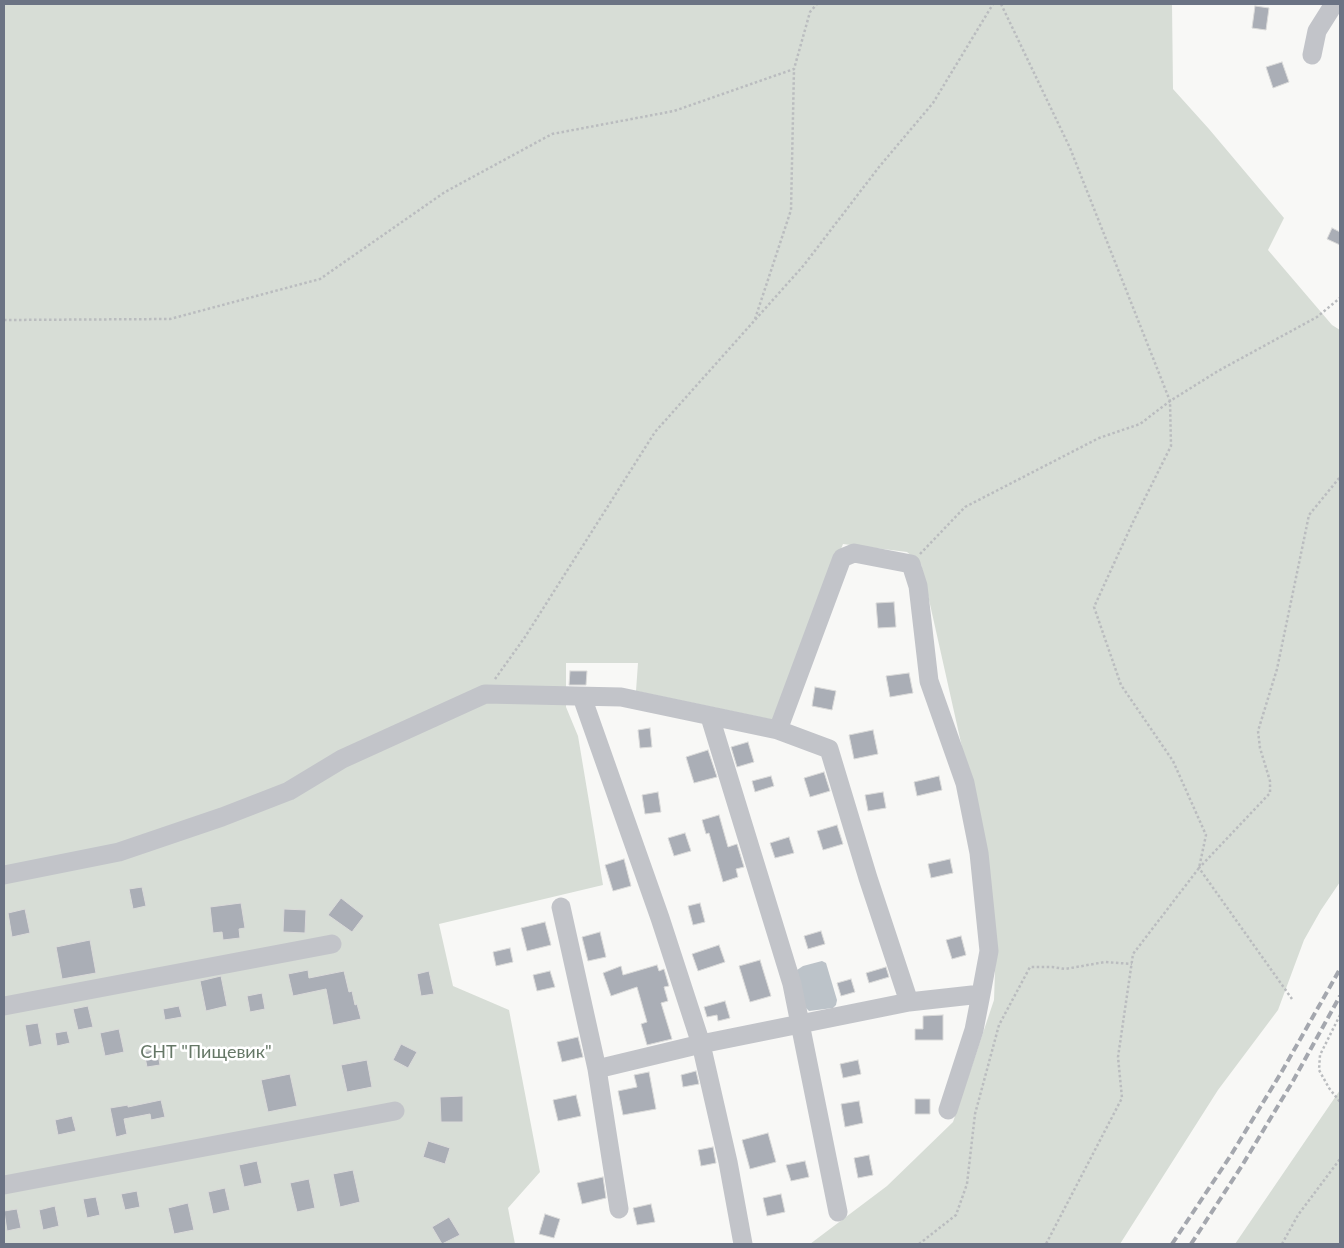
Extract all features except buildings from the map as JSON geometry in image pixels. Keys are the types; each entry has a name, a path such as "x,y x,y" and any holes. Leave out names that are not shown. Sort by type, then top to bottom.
{"street":[{"path":"1312,55 1317,31 1334,4"},
{"path":"778,730 842,558 854,554 911,564 918,586 929,681 965,783 979,852 989,951 974,1030 948,1110"},
{"path":"4,875 119,852 222,817 288,792 342,759 485,694 621,698 778,730 829,748 868,878 909,1002"},
{"path":"582,697 660,918 701,1044 728,1162 743,1244"},
{"path":"710,717 792,984 838,1212"},
{"path":"561,907 597,1069 619,1209"},
{"path":"4,1006 332,944"},
{"path":"597,1069 701,1044 801,1023 909,1002 981,994"},
{"path":"4,1185 395,1111"}],"path":[{"path":"754,320 791,210 794,69 810,12 817,4"},
{"path":"485,694 525,637 655,432 804,265 879,168 933,103 993,4"},
{"path":"1001,4 1070,148 1170,401 1171,446 1094,607 1121,685 1173,761 1206,835 1199,868 1292,999"},
{"path":"4,320 170,318 320,279 445,192 552,134 674,111 794,69"},
{"path":"911,564 964,507 1099,438 1140,424 1170,401 1218,371 1317,317 1340,298"},
{"path":"1046,1244 1122,1098 1118,1058 1133,954 1199,868 1270,793 1270,781 1260,748 1258,731 1277,669 1309,515 1340,477"},
{"path":"919,1244 956,1215 967,1184 975,1114 999,1024 1030,967 1052,967 1065,970 1105,962 1132,964"},
{"path":"1340,1015 1320,1055 1319,1070 1329,1088 1340,1102"},
{"path":"1282,1244 1298,1215 1340,1159"}],"green space":[{"name":"СНТ \"Пищевик\"","path":"4,4 1172,4 1173,89 1284,218 1268,250 1332,325 1340,330 1340,882 1304,940 1278,1010 1218,1090 1120,1244 810,1244 887,1186 953,1122 994,1000 996,943 987,859 921,564 907,552 843,544 774,720 636,691 638,663 566,663 566,707 578,736 603,885 439,924 453,986 509,1010 540,1172 508,1208 515,1244 4,1244"},
{"path":"1340,1090 1340,1244 1235,1244"}],"shaded area":[{"path":"822,961 826,963 837,1000 836,1005 833,1008 809,1011 806,1008 796,974 797,970 803,966"}],"railway":[{"path":"1172,1244 1231,1155 1281,1073 1340,969"},
{"path":"1191,1244 1243,1164 1293,1081 1340,996"}]}
